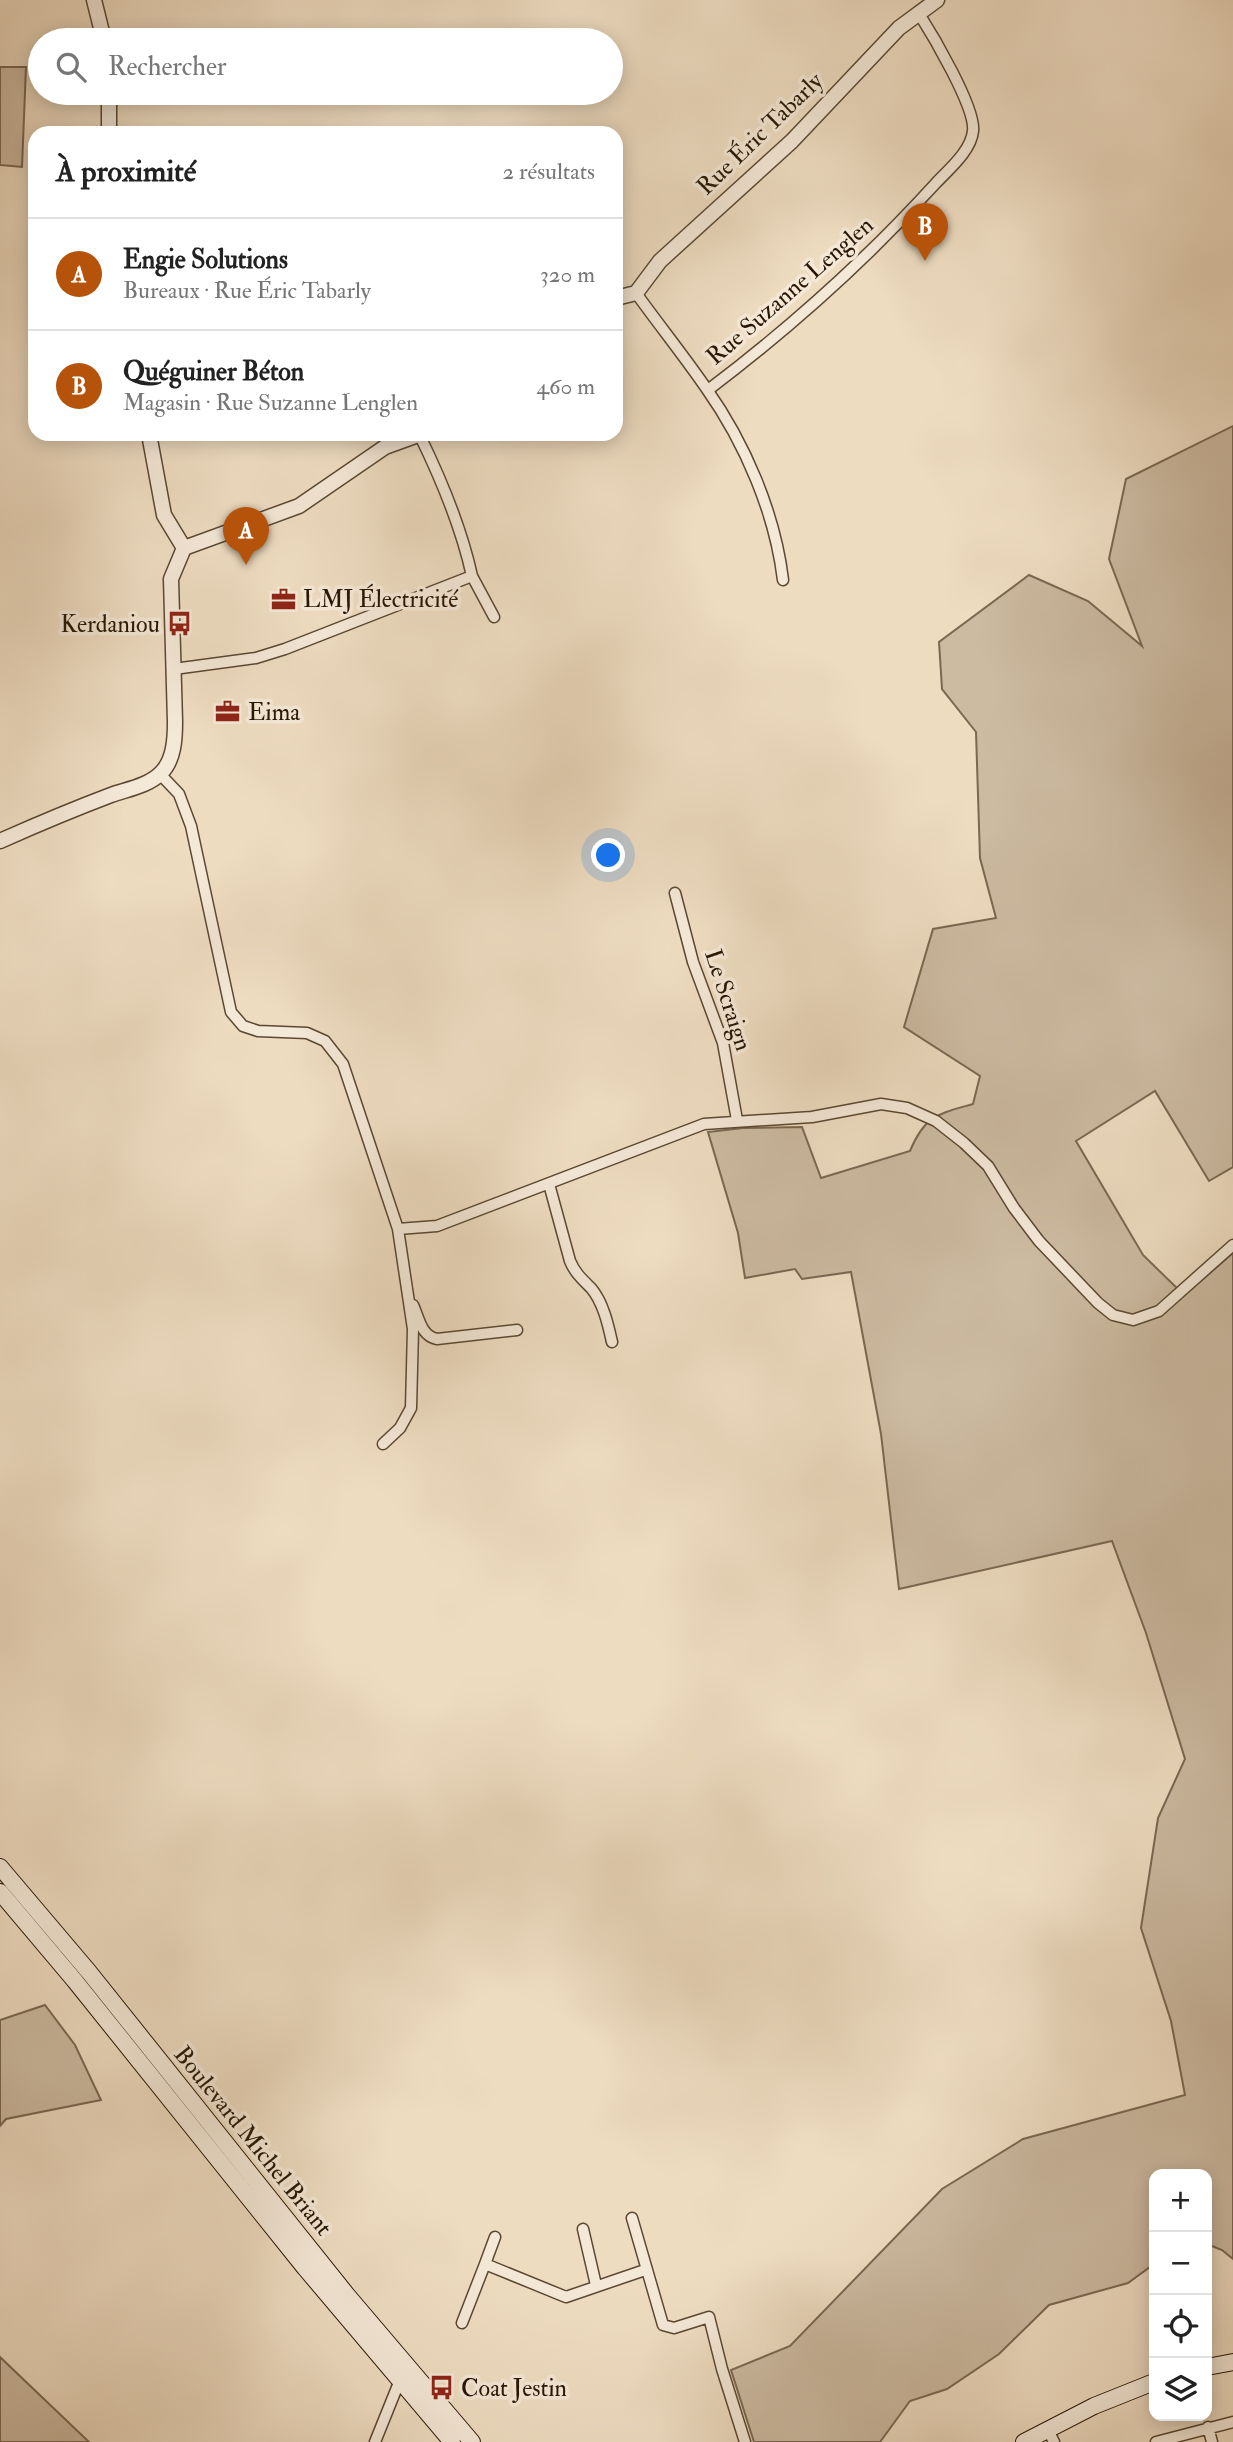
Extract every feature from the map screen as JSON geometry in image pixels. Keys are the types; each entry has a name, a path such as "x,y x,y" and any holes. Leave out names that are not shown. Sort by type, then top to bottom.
{"main road":[{"name":"Boulevard Michel Briant","path":"0,1867 89,1972 400,2380 452,2442"},
{"name":"Boulevard Michel Briant","path":"0,1892 275,2218 347,2295 472,2442"},
{"path":"1212,2366 1233,2362"},
{"path":"1024,2442 1051,2436 1094,2406 1149,2384"}],"street":[{"path":"94,0 101,28"},
{"name":"Rue Éric Tabarly","path":"636,293 660,261 792,141 899,28 937,0"},
{"name":"Rue Suzanne Lenglen","path":"708,390 767,344 854,267 920,200 968,144 974,131 972,115 918,12"},
{"path":"109,105 109,126"},
{"path":"623,296 636,293 708,390 733,433 757,486 773,533 783,580"},
{"path":"150,441 164,515 184,548"},
{"path":"0,841 111,795 140,786 160,774 169,763 175,740 171,579 184,548 299,506 385,447 402,441"},
{"path":"423,441 463,536 472,576 494,617"},
{"path":"173,669 256,658 285,649 472,576"},
{"path":"160,774 179,794 191,826 231,1012 243,1026 258,1031 307,1033 325,1041 343,1064 398,1229 413,1329 411,1408 400,1428 383,1444"},
{"name":"Le Scraign","path":"675,893 692,962 723,1043 737,1120"},
{"path":"398,1229 437,1226 704,1124 812,1117 881,1104 906,1108 936,1121 964,1143 988,1166 1014,1208 1039,1241 1098,1303 1113,1315 1133,1320 1159,1311 1233,1245"},
{"path":"550,1184 570,1261 575,1273 593,1290 607,1320 612,1342"},
{"path":"408,1297 430,1337 437,1339 517,1330"},
{"path":"632,2218 663,2325 674,2328 709,2317 745,2442"},
{"path":"583,2230 596,2285"},
{"path":"461,2323 495,2238"},
{"path":"485,2264 566,2297 645,2270"},
{"path":"375,2442 400,2380"},
{"path":"1156,2442 1233,2422"},
{"path":"1208,2427 1212,2442"}],"shaded area":[{"path":"0,67 26,67 22,167 0,165"},
{"path":"1233,426 1233,1167 1209,1181 1155,1091 1076,1141 1143,1255 1184,1295 1233,1253 1233,2259 1212,2246 1212,2169 1149,2169 1149,2268 1128,2283 1049,2305 999,2354 947,2389 910,2401 880,2442 754,2442 731,2370 790,2346 942,2189 1023,2139 1185,2095 1171,2021 1141,1928 1158,1818 1185,1759 1146,1633 1112,1541 899,1589 881,1434 851,1272 802,1279 795,1269 745,1278 738,1233 708,1132 743,1128 802,1127 821,1178 910,1151 927,1123 942,1114 973,1104 980,1076 904,1027 933,929 996,918 980,858 976,732 942,689 939,642 1029,575 1088,601 1142,646 1109,559 1126,479"},
{"path":"45,2005 75,2045 101,2100 6,2119 0,2126 0,2020"},
{"path":"0,2357 89,2442 0,2442"}],"place":[{"name":"Quéguiner Béton","path":"925,261"},
{"name":"Engie Solutions","path":"246,565"},
{"name":"LMJ Électricité","path":"283,599"},
{"name":"Kerdaniou","path":"180,624"},
{"name":"Eima","path":"228,712"},
{"name":"Coat Jestin","path":"441,2388"}]}
